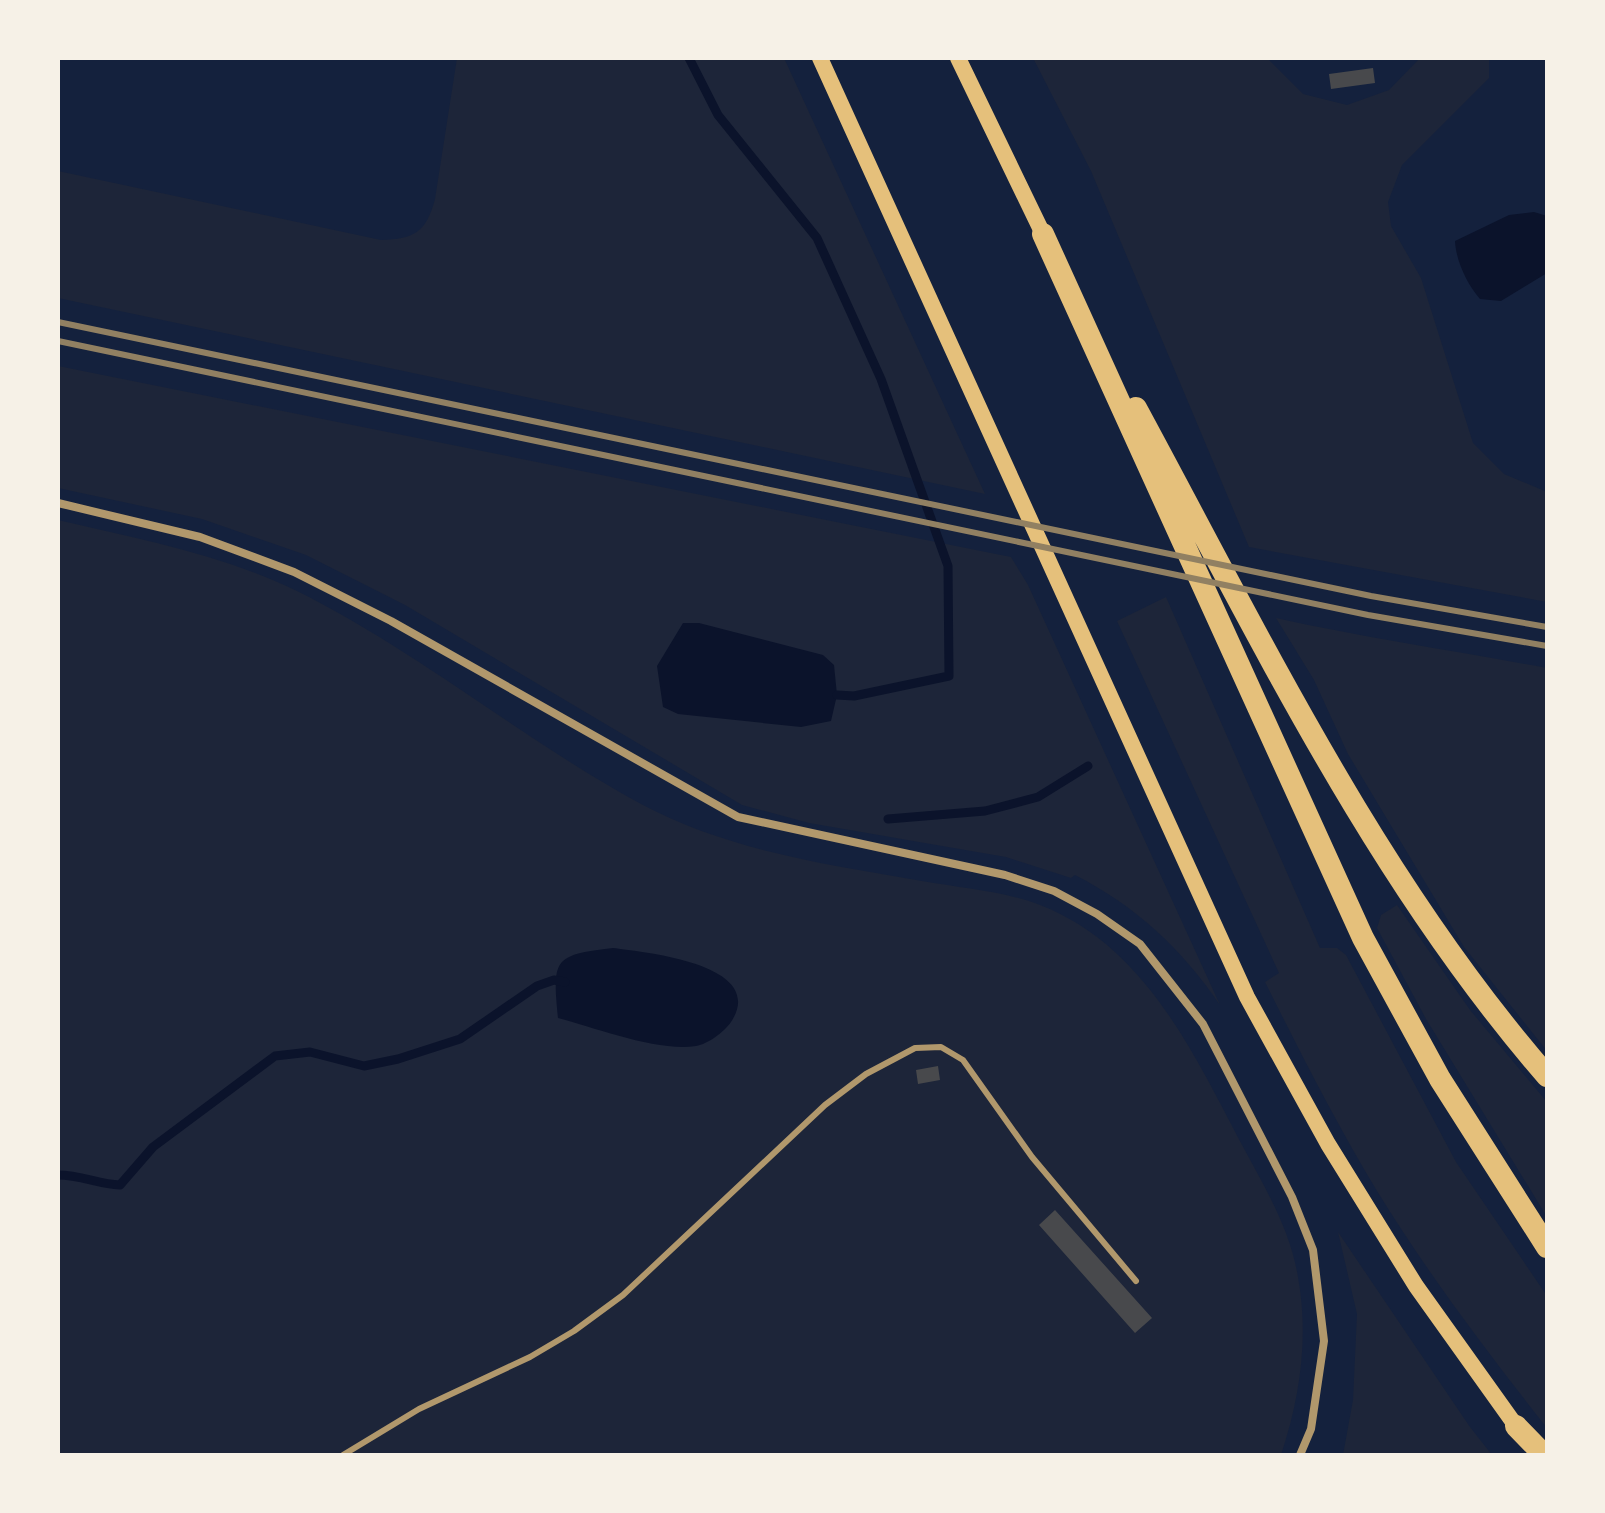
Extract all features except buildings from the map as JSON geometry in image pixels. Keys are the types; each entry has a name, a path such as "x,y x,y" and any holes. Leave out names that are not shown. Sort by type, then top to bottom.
{"highway":[{"path":"1043,234 1333,773 1457,965 1547,1076"},
{"path":"1043,234 1363,938 1440,1079 1547,1247"},
{"path":"1516,1426 1536,1455"},
{"path":"1516,1426 1544,1455"}],"main road":[{"path":"820,58 1247,997 1328,1144 1416,1286 1516,1426"},
{"path":"958,58 1043,234"}],"street":[{"path":"58,503 200,537 294,572 391,621 738,817 1029,883 1054,891 1097,914 1140,944 1203,1024 1292,1197 1313,1250 1324,1341 1311,1429 1300,1455"}],"lane":[{"path":"343,1455 419,1409 530,1357 574,1331 623,1295 825,1105 866,1074 915,1048 941,1047 963,1060 1032,1157 1136,1281"}],"shaded area":[{"path":"457,58 784,58 985,494 58,298 58,171 381,240 403,238 417,232 428,219 435,199"},
{"path":"1033,58 1267,58 1303,94 1347,105 1389,90 1420,58 1489,58 1489,78 1402,165 1388,202 1391,226 1421,278 1473,443 1504,474 1547,492 1547,602 1249,547 1091,171"},
{"path":"1534,212 1547,216 1547,273 1501,301 1480,299 1463,272 1455,241 1509,215"},
{"path":"58,366 1011,557 1028,585 1220,1005 1190,965 1156,931 1118,901 1075,875 1071,878 1006,857 809,823 742,805 405,605 306,555 202,519 58,488"},
{"path":"58,520 209,557 297,591 385,641 597,779 674,820 778,854 1026,900 1077,923 1109,946 1137,974 1184,1038 1267,1191 1289,1241 1298,1277 1303,1322 1298,1389 1281,1455 58,1455"},
{"path":"1166,597 1320,948 1337,948 1346,955 1456,1162 1547,1296 1547,1428 1502,1371 1396,1222 1333,1113 1265,982 1279,973 1117,621"},
{"path":"1276,618 1547,668 1547,1051 1464,947 1348,754 1314,680"},
{"path":"683,623 699,623 823,655 834,665 837,695 831,721 801,727 678,714 663,707 657,666"},
{"path":"1397,905 1470,1010 1547,1102 1547,1217 1426,1019 1377,928 1381,915"},
{"path":"613,948 674,958 719,974 733,987 738,1002 731,1022 706,1043 681,1047 646,1042 558,1018 556,983 561,963 579,953"},
{"path":"1338,1232 1492,1455 1343,1455 1353,1400 1357,1314"}],"waterway":[{"path":"689,58 718,115 817,238 881,379 948,566 949,676 854,696 837,695"},
{"path":"888,819 985,811 1038,797 1088,766"},
{"path":"58,1175 120,1185 153,1147 275,1056 310,1052 364,1066 398,1059 460,1039 537,986 554,980 565,982"}],"railway":[{"path":"58,322 1371,596 1547,627"},
{"path":"58,341 1368,615 1547,646"}]}
